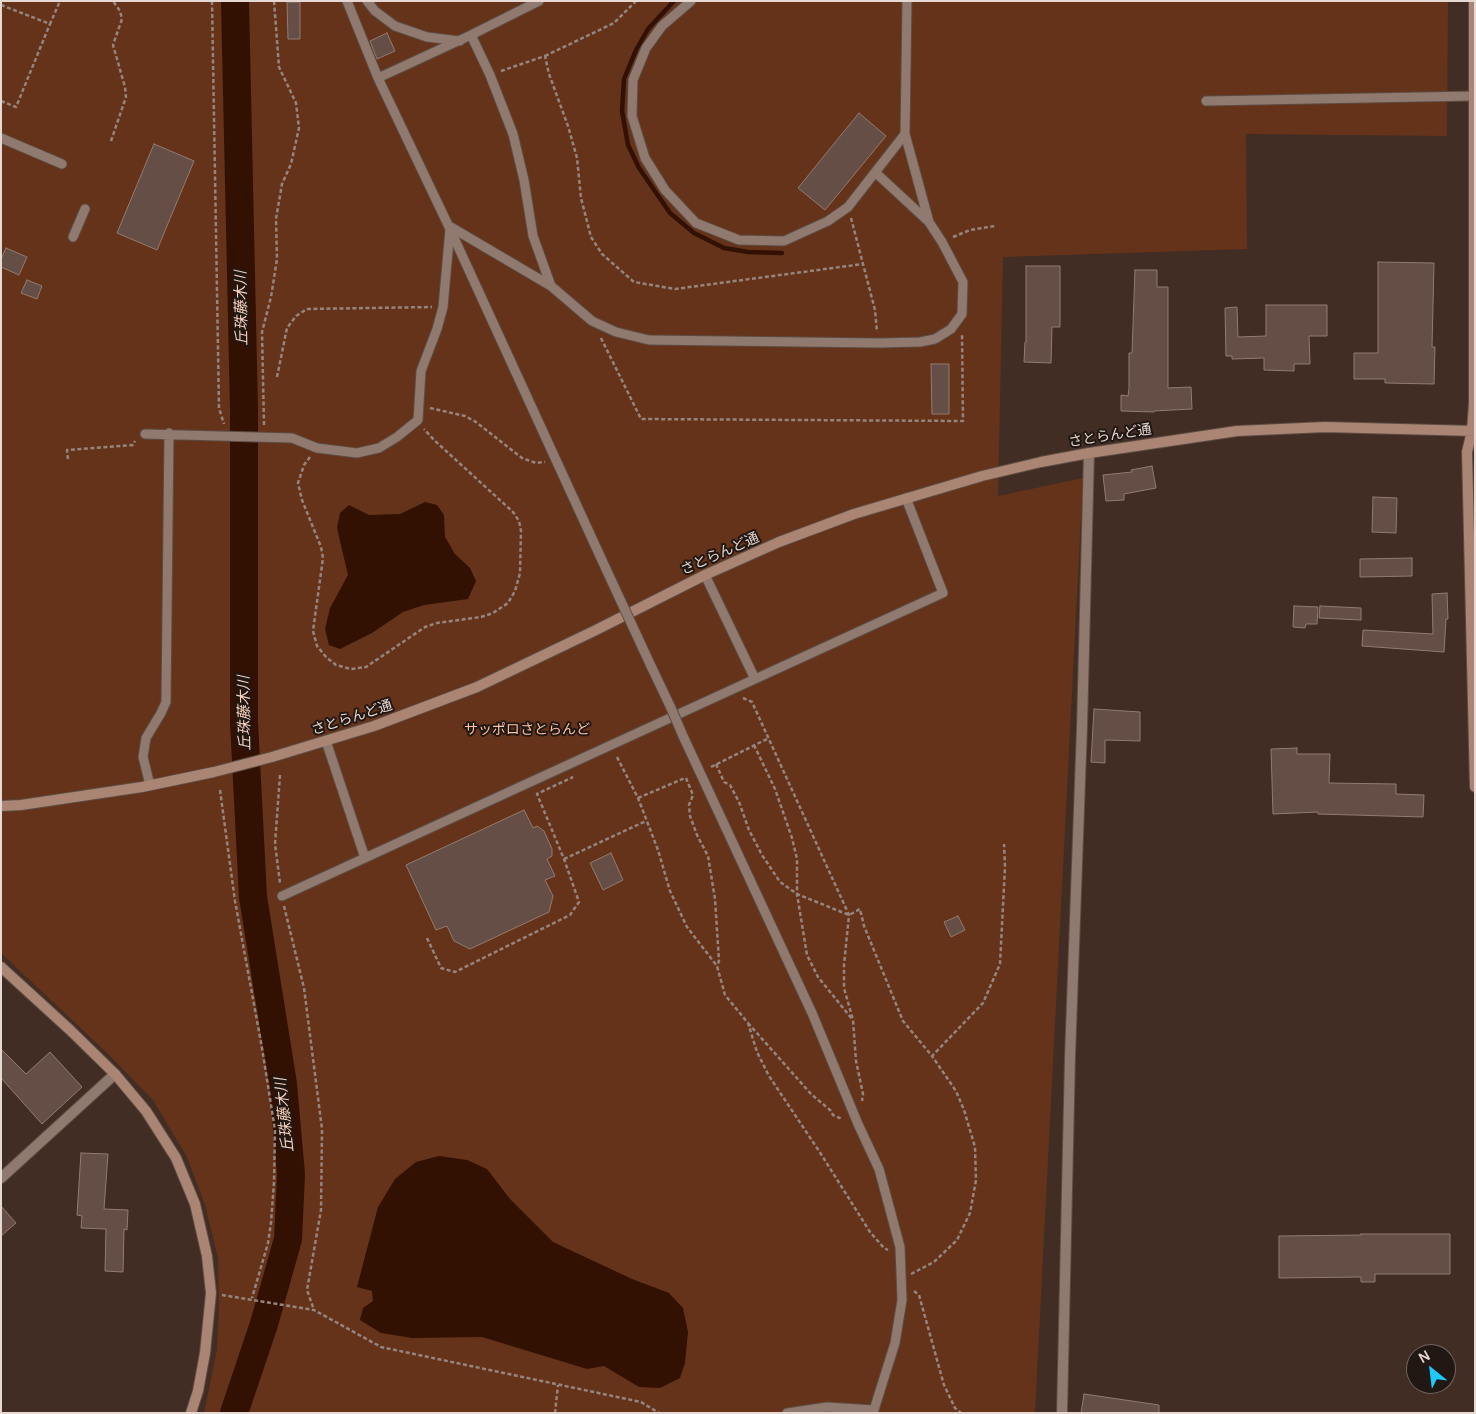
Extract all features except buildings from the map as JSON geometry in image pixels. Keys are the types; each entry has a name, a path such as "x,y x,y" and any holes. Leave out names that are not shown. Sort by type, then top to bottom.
{"street":[{"path":"1474,1 1474,432 1467,452 1475,787"},
{"name":"さとらんど通","path":"1,806 21,805 150,785 214,772 269,758 374,726 477,687 705,575 779,542 854,514 982,476 1089,453 1237,431 1325,427 1474,432"},
{"path":"1062,1413 1070,1057 1082,727 1089,453"},
{"path":"1,967 115,1074 146,1111 176,1158 195,1204 206,1256 211,1293 205,1353 198,1391 191,1413"},
{"path":"1,1178 115,1074"}],"lane":[{"path":"347,1 378,78 450,227 606,570 812,1013 858,1124 879,1169 900,1247 902,1300 895,1343 874,1411 827,1407 787,1413"},
{"path":"367,1 375,11 395,26 427,37 460,41"},
{"path":"378,78 471,36 539,1"},
{"path":"691,1 662,26 646,48 633,80 632,116 645,158 665,190 696,224 739,240 784,241 828,221 848,207 905,134"},
{"path":"907,1 905,134 929,222"},
{"path":"471,36 490,75 513,134 524,180 533,236 551,286"},
{"path":"1206,101 1474,96"},
{"path":"1,138 62,164"},
{"path":"450,227 551,286 592,321 616,332 649,340 878,343 920,342 935,339 951,328 962,314 962,282 942,242 929,222 876,173"},
{"path":"73,237 85,209"},
{"path":"145,434 292,438 317,448 357,453 378,448 397,437 418,420 421,371 438,329 443,307 450,227"},
{"path":"150,785 143,757 146,738 166,702 169,434"},
{"path":"282,896 943,593 906,498"},
{"path":"705,575 755,679"},
{"path":"326,741 365,858"}],"path":[{"path":"1,101 16,108 60,1"},
{"path":"111,141 126,97 113,45 122,19 120,11 113,1"},
{"path":"212,1 219,408 230,435"},
{"path":"260,436 262,332 271,297 277,259 276,219 282,184 291,164 299,128 296,103 279,67 274,1"},
{"path":"490,75 545,56 614,23 636,1"},
{"path":"1,4 50,24"},
{"path":"545,56 549,74 578,158 580,198 591,237 602,254 634,282 674,289 863,264"},
{"path":"848,207 875,310 878,343"},
{"path":"942,242 970,230 995,226"},
{"path":"277,377 287,328 296,316 307,310 443,307"},
{"path":"592,321 641,419 963,421 962,314"},
{"path":"419,407 434,408 465,416 476,422 522,458 536,463 557,460"},
{"path":"317,448 304,465 298,483 302,500 321,547 323,558 313,631 317,646 336,666 351,669 366,667 425,627 437,623 481,617 494,613 508,603 516,591 520,573 521,531 519,521 513,512 434,440 418,420"},
{"path":"68,459 68,450 133,445 138,434 145,434"},
{"path":"743,698 752,702 850,915 844,965 844,988 853,1020 856,1061 863,1094 862,1103"},
{"path":"754,745 776,789 792,838 797,859 797,894 807,955 818,977 853,1020"},
{"path":"617,757 638,798 658,850 670,891 687,927 717,966 724,995 811,1094 830,1110 833,1115 858,1124"},
{"path":"716,764 724,782 730,785 739,802 749,830 762,855 780,882 797,894 850,915"},
{"path":"427,938 441,968 455,972 570,915 579,902 564,859 536,794 582,774"},
{"path":"280,775 275,844 285,915 304,988 322,1129 321,1210 307,1290 314,1310"},
{"path":"686,778 692,795 689,805 690,816 708,856 715,899 719,961 717,966"},
{"path":"220,790 235,901 262,1048 274,1130 274,1182 271,1223 268,1243 252,1298"},
{"path":"564,859 646,821"},
{"path":"932,1056 983,1003 1000,964 1005,867 1004,844"},
{"path":"850,915 860,909 864,926 903,1021 932,1056 956,1091 975,1147 976,1180 970,1214 957,1240 934,1262 902,1279 919,1295 944,1385 955,1408 962,1413"},
{"path":"748,1023 757,1052 769,1076 870,1232 884,1248 901,1256"},
{"path":"211,1293 252,1298 314,1310 381,1347 641,1402 659,1413"},
{"path":"555,1413 558,1385"}],"green space":[{"name":"サッポロさとらんど","path":"1,1 1448,1 1447,136 1246,134 1247,249 1003,257 998,496 1083,478 1035,1413 204,1413 217,1350 219,1305 218,1258 205,1205 187,1157 153,1100 108,1054 1,953"}],"shaded area":[{"path":"425,502 437,505 444,515 445,537 455,554 470,568 476,581 468,599 424,605 403,612 372,633 340,649 329,645 325,629 330,608 348,575 337,528 340,513 349,505 369,515 400,514"},
{"path":"439,1156 467,1160 487,1169 510,1199 553,1242 632,1279 669,1293 683,1308 688,1332 685,1363 680,1378 660,1388 639,1387 604,1366 587,1369 482,1337 412,1338 381,1333 360,1320 363,1308 373,1301 372,1291 357,1287 378,1207 395,1179 416,1162"}],"waterway":[{"name":"丘珠藤木川","path":"234,1413 264,1324 288,1239 291,1174 283,1084 253,897 244,722 244,410 235,1"},
{"path":"674,1 648,29 636,50 624,79 622,111 628,145 639,168 670,213 694,233 724,248 748,252 782,253"}]}
